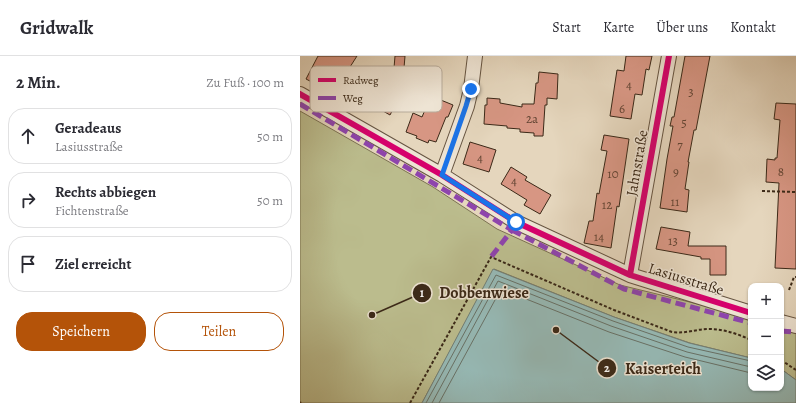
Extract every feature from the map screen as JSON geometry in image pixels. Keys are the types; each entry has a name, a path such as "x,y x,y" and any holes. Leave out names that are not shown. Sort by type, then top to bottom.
{"street":[{"path":"442,175 471,89 475,56"},
{"name":"Jahnstraße","path":"630,275 669,56"},
{"name":"Lasiusstraße","path":"300,94 310,100"},
{"name":"Lasiusstraße","path":"332,112 442,175 516,222 630,275 748,312"},
{"path":"784,323 796,326"}],"path":[{"path":"762,190 796,192"},
{"path":"410,403 491,257 614,310 672,332 681,333 709,329 732,332 748,339"},
{"path":"790,290 794,277 796,277"},
{"path":"784,362 796,370"}],"green space":[{"path":"300,111 433,187 497,229 620,285 748,316 748,357 690,343 614,317 494,269 422,403 300,403"},
{"path":"784,325 796,328 796,380 784,371"}],"water":[{"path":"493,269 614,317 689,343 748,357 748,391 784,391 784,371 796,380 796,403 422,403"}],"building":[{"path":"318,56 357,56 351,66 313,66"},
{"path":"395,56 405,56 404,66 394,66"},
{"path":"626,56 652,56 649,70 646,69 642,95 635,94 631,119 610,116 617,70 624,71"},
{"path":"685,56 710,56 696,130 694,130 688,162 685,189 689,190 687,212 660,208 673,126 670,126 672,117 674,117"},
{"path":"310,71 310,81 306,79"},
{"path":"539,72 558,74 557,99 547,98 547,105 545,105 543,136 534,136 534,133 520,132 520,129 507,128 507,126 484,124 487,98 500,99 500,103 522,107 522,104 534,104 536,83 538,83"},
{"path":"442,100 453,105 448,117 446,117 436,142 429,140 428,143 416,138 417,136 406,132 413,113 422,117 424,112 442,112"},
{"path":"776,103 796,104 796,269 775,268 779,183 766,182 767,159 775,160 775,158 777,158 780,120 774,119"},
{"path":"385,112 392,112 390,115"},
{"path":"604,135 629,139 619,207 617,206 611,248 584,243 589,221 593,221 597,193 599,194 607,151 601,150"},
{"path":"470,142 496,150 489,172 463,164"},
{"path":"511,167 527,177 525,180 551,195 540,214 524,205 527,200 501,184"},
{"path":"661,227 690,232 688,246 726,246 726,275 710,275 710,259 701,259 701,257 656,249"}],"marked path":[{"path":"300,104 310,110"},
{"path":"313,112 512,230 491,257"},
{"path":"512,230 624,289 748,322"},
{"path":"784,331 796,332"}],"cycle path":[{"path":"630,275 669,56"},
{"path":"300,94 310,100"},
{"path":"332,112 442,175 516,222 630,275 748,312"}],"place":[{"name":"Dobbenwiese","path":"372,315"},
{"name":"Kaiserteich","path":"556,330"}],"route":[{"path":"471,89 442,175 516,222"}]}
